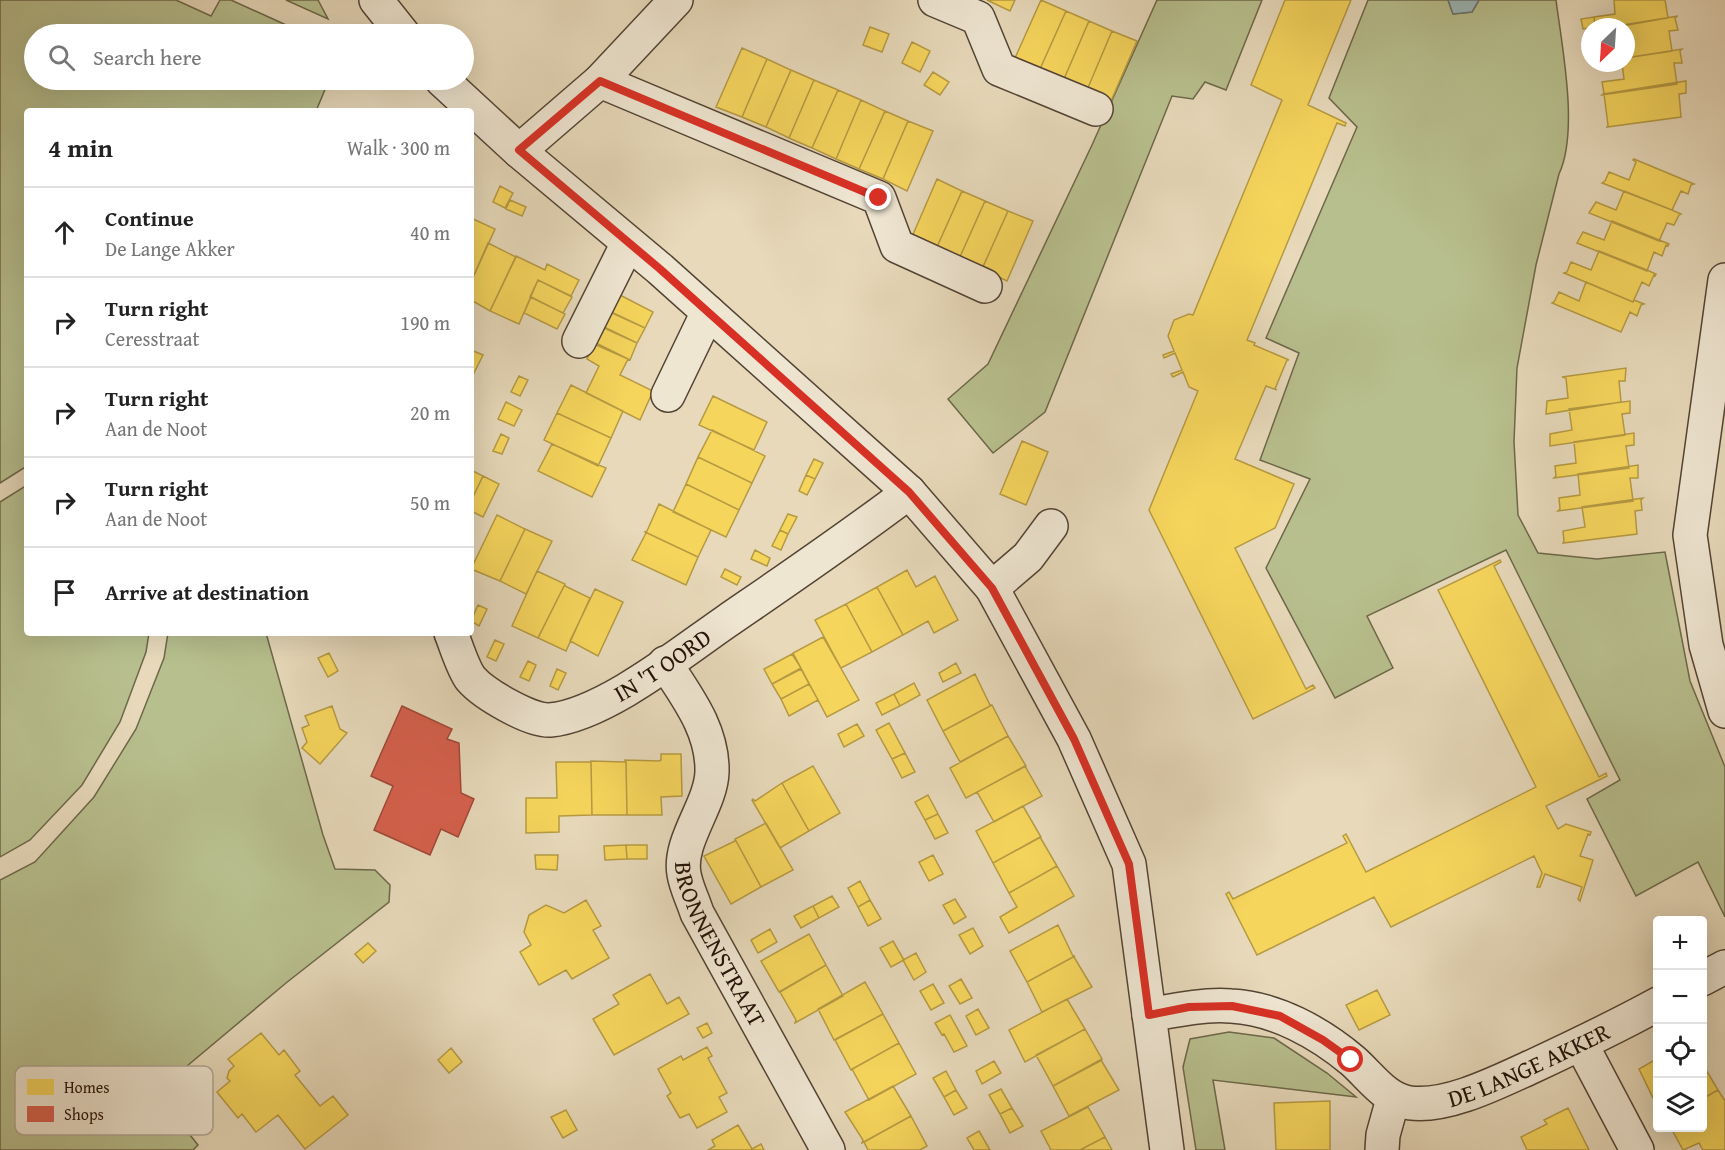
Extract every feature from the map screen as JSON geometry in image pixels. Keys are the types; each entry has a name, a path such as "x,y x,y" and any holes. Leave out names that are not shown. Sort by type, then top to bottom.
{"street":[{"path":"376,0 395,24"},
{"path":"935,0 978,18 999,69 1096,109"},
{"path":"519,150 600,81 666,3"},
{"path":"600,81 879,198 897,246 985,286"},
{"path":"440,92 462,108"},
{"path":"474,117 519,150 628,243 909,492 992,588 1074,739 1129,864 1167,1150"},
{"path":"579,341 628,243"},
{"path":"1725,280 1690,535 1706,645 1725,711"},
{"path":"668,395 708,312"},
{"name":"IN 'T OORD","path":"452,636 469,677 491,697 520,711 548,720 587,711 618,695 863,527 909,492"},
{"path":"992,588 1028,557 1051,526"},
{"name":"BRONNENSTRAAT","path":"665,663 699,716 710,748 712,773 706,797 685,853 683,873 697,913 828,1150"},
{"path":"1707,976 1725,967"},
{"path":"1149,1015 1189,1007 1232,1006 1280,1016 1323,1040 1351,1060 1393,1099 1383,1135 1382,1150"},
{"name":"DE LANGE AKKER","path":"1393,1099 1412,1104 1470,1094 1581,1044 1653,1007"},
{"path":"1581,1044 1637,1150"}],"green space":[{"path":"0,0 176,0 211,16 220,0 231,0 284,24 24,24 24,90 325,90 317,108 24,108 24,468 0,483"},
{"path":"286,0 318,0 328,19"},
{"path":"1157,0 1262,0 1226,90 1205,82 1193,99 1172,96 1045,412 993,453 948,399 988,364 1092,145"},
{"path":"1368,0 1448,0 1453,14 1472,12 1479,0 1556,0 1565,64 1568,135 1565,156 1536,265 1517,368 1514,442 1518,515 1538,553 1597,559 1665,552 1690,681 1725,767 1725,917 1698,862 1636,896 1587,799 1620,780 1506,550 1367,616 1393,668 1335,698 1266,568 1310,479 1260,460 1299,353 1266,338 1357,127 1329,98"},
{"path":"24,487 24,636 149,636 146,652 120,722 82,785 30,840 0,857 0,502"},
{"path":"168,636 267,636 323,835 335,869 375,870 390,885 389,902 286,983 187,1066 15,1066 15,1135 190,1135 198,1145 193,1150 0,1150 0,880 35,862 94,797 136,729 164,658"},
{"path":"1229,1032 1274,1038 1327,1073 1356,1097 1213,1080 1225,1150 1196,1150 1183,1067 1190,1039"}],"water":[{"path":"1448,0 1479,0 1472,12 1453,14"}],"building: Homes":[{"path":"987,0 1015,0 1010,11"},
{"path":"1041,0 1066,11 1040,69 1015,58"},
{"path":"1285,0 1351,0 1308,105 1346,123 1345,126 1337,123 1247,340 1289,360 1287,360 1275,389 1277,390 1266,386 1235,459 1294,484 1275,528 1235,548 1306,689 1313,685 1315,688 1253,719 1149,510 1198,391 1189,387 1183,372 1173,377 1171,374 1182,370 1175,353 1164,358 1163,355 1174,351 1168,336 1174,320 1189,314 1193,315 1282,100 1251,85"},
{"path":"1614,0 1665,0 1668,18 1635,24 1635,18 1594,18 1615,14"},
{"path":"1066,11 1089,21 1064,79 1040,69"},
{"path":"1678,16 1675,18 1678,30 1669,31 1672,51 1635,57 1635,23"},
{"path":"1089,21 1112,31 1087,90 1064,79"},
{"path":"870,27 889,34 882,52 863,45"},
{"path":"1112,31 1137,41 1111,101 1087,90"},
{"path":"912,42 930,51 920,72 902,63"},
{"path":"742,48 767,59 742,117 716,107"},
{"path":"1682,49 1680,51 1682,63 1674,63 1677,84 1602,95 1604,93 1602,82 1624,79 1623,72 1635,72 1635,57"},
{"path":"767,59 791,70 766,127 742,117"},
{"path":"791,70 814,80 789,138 766,127"},
{"path":"933,72 949,82 940,95 924,85"},
{"path":"814,80 838,90 812,148 789,138"},
{"path":"1686,81 1686,93 1679,94 1681,117 1607,127 1604,94"},
{"path":"838,90 861,100 836,159 812,148"},
{"path":"861,100 885,111 859,169 836,159"},
{"path":"885,111 908,121 883,179 859,169"},
{"path":"908,121 933,131 907,191 883,179"},
{"path":"1634,159 1694,184 1691,185 1688,194 1681,191 1672,210 1602,183 1609,172 1629,180 1636,162"},
{"path":"937,179 962,191 936,249 911,239"},
{"path":"500,186 513,193 505,208 493,202"},
{"path":"962,191 985,201 959,259 936,249"},
{"path":"1624,191 1681,214 1674,225 1667,223 1659,241 1589,213 1596,202 1616,210"},
{"path":"510,200 526,207 522,216 506,209"},
{"path":"985,201 1008,211 982,269 959,259"},
{"path":"1008,211 1033,221 1007,281 982,269"},
{"path":"474,219 495,229 474,275"},
{"path":"1612,221 1669,244 1666,245 1662,256 1654,252 1647,271 1577,243 1583,232 1604,240"},
{"path":"488,243 516,257 490,311 474,302 474,275"},
{"path":"1599,251 1656,274 1649,286 1642,282 1633,302 1564,273 1567,272 1571,262 1591,270"},
{"path":"516,256 545,270 547,264 579,280 571,296 538,280 519,324 490,311"},
{"path":"538,280 572,297 563,313 530,297"},
{"path":"1586,282 1633,302 1634,300 1644,304 1641,305 1637,316 1630,312 1621,332 1552,303 1559,292 1579,301"},
{"path":"618,294 653,312 645,328 609,311"},
{"path":"531,297 565,314 557,329 524,313"},
{"path":"610,312 645,328 637,343 602,326"},
{"path":"602,327 637,343 630,360 594,342"},
{"path":"594,344 628,359 620,375 653,391 640,420 586,393 599,366 587,359"},
{"path":"474,351 483,355 474,373"},
{"path":"1626,368 1625,381 1619,381 1621,402 1546,414 1547,401 1568,398 1566,378 1562,377"},
{"path":"519,376 528,380 520,396 511,392"},
{"path":"571,385 623,411 611,438 557,413"},
{"path":"713,396 767,422 754,450 699,425"},
{"path":"1630,401 1630,413 1622,414 1625,435 1550,446 1550,434 1572,430 1569,409"},
{"path":"506,402 522,410 514,426 498,419"},
{"path":"557,413 611,438 598,466 544,440"},
{"path":"712,430 765,456 752,483 698,457"},
{"path":"1634,433 1634,445 1626,446 1629,468 1554,478 1556,476 1555,466 1576,463 1574,442"},
{"path":"501,434 509,438 502,454 493,451"},
{"path":"1022,441 1048,452 1026,505 1000,494"},
{"path":"552,444 606,468 592,497 538,471"},
{"path":"698,457 752,483 739,510 686,484"},
{"path":"814,459 823,463 815,479 806,475"},
{"path":"1638,465 1638,478 1630,478 1633,501 1558,511 1560,509 1559,498 1580,495 1578,474"},
{"path":"474,472 483,476 474,495"},
{"path":"806,475 815,479 807,495 799,491"},
{"path":"483,476 499,484 483,517 474,512 474,495"},
{"path":"686,484 739,510 726,537 673,512"},
{"path":"1643,498 1641,500 1642,510 1635,511 1637,534 1563,543 1563,531 1585,527 1582,507"},
{"path":"659,504 711,530 698,557 645,532"},
{"path":"788,514 797,517 788,534 780,530"},
{"path":"497,515 525,529 500,581 474,570 474,563"},
{"path":"525,529 552,541 526,594 500,581"},
{"path":"780,530 788,534 781,550 772,546"},
{"path":"645,532 698,557 686,585 632,560"},
{"path":"755,550 770,558 767,566 751,559"},
{"path":"1500,560 1501,562 1494,566 1599,777 1606,773 1607,776 1546,806 1558,829 1566,824 1591,832 1590,835 1588,834 1580,856 1593,860 1580,901 1578,899 1582,887 1545,874 1540,887 1537,887 1542,873 1534,856 1391,927 1374,897 1257,955 1226,894 1229,892 1233,899 1347,843 1343,836 1346,834 1366,872 1536,787 1438,590"},
{"path":"725,569 741,577 737,585 721,577"},
{"path":"907,570 916,587 935,576 958,620 934,633 928,621 903,635 877,587"},
{"path":"537,571 565,584 538,638 512,626"},
{"path":"565,584 590,598 566,651 538,638"},
{"path":"877,587 903,635 872,652 846,604"},
{"path":"595,589 623,602 598,656 570,641"},
{"path":"846,604 872,652 841,668 815,620"},
{"path":"478,605 487,609 479,626 474,623 474,614"},
{"path":"823,637 859,700 827,717 793,653"},
{"path":"495,640 504,644 496,661 487,657"},
{"path":"329,653 338,671 328,677 318,658"},
{"path":"792,654 801,668 772,684 764,669"},
{"path":"528,661 536,665 529,681 520,677"},
{"path":"956,663 961,673 943,682 939,673"},
{"path":"557,669 566,673 558,690 550,686"},
{"path":"801,669 809,684 781,699 772,684"},
{"path":"975,674 992,705 943,731 927,700"},
{"path":"914,683 920,695 900,706 894,694"},
{"path":"809,684 818,700 789,716 781,699"},
{"path":"894,694 900,706 882,715 876,703"},
{"path":"992,705 1008,736 960,762 943,731"},
{"path":"332,706 340,729 347,733 320,764 302,748 307,742 302,728 309,725 305,716"},
{"path":"889,723 905,753 892,759 876,730"},
{"path":"857,724 864,736 844,747 838,734"},
{"path":"1008,736 1026,766 966,798 950,768"},
{"path":"905,753 915,772 902,778 892,759"},
{"path":"661,754 681,754 682,796 661,797 662,815 627,815 626,760 659,761"},
{"path":"625,760 627,815 592,815 591,761 625,762"},
{"path":"556,762 591,762 592,815 559,816 559,832 526,833 526,798 557,798"},
{"path":"813,766 840,813 809,831 782,783"},
{"path":"1025,766 1042,796 994,822 977,792"},
{"path":"782,783 809,831 780,848 752,800 755,801"},
{"path":"928,795 938,814 925,820 915,802"},
{"path":"1023,806 1041,837 993,863 976,831"},
{"path":"938,814 948,833 935,839 925,820"},
{"path":"766,823 793,870 761,887 735,839"},
{"path":"1040,837 1057,866 1009,893 993,863"},
{"path":"735,839 761,887 731,904 704,856"},
{"path":"626,845 647,845 647,859 627,859"},
{"path":"626,845 627,859 605,860 604,846"},
{"path":"535,855 558,855 557,870 536,869"},
{"path":"933,855 943,874 929,881 919,862"},
{"path":"1057,866 1074,896 1009,933 1000,917 1017,907 1009,893"},
{"path":"860,881 870,900 858,907 848,888"},
{"path":"832,896 839,907 819,918 813,906"},
{"path":"955,899 966,917 954,924 943,905"},
{"path":"586,900 601,926 593,930 609,958 572,979 566,970 539,985 520,952 531,945 524,932 529,915 546,905 564,913"},
{"path":"870,900 881,919 868,926 858,907"},
{"path":"813,906 819,918 801,928 794,916"},
{"path":"1058,925 1075,956 1027,982 1010,951"},
{"path":"973,928 983,946 970,954 959,935"},
{"path":"770,929 777,942 758,953 751,940"},
{"path":"809,934 826,965 779,992 761,961"},
{"path":"893,941 904,960 891,967 880,948"},
{"path":"368,943 376,951 363,963 355,954"},
{"path":"916,953 926,972 914,980 903,960"},
{"path":"1075,956 1092,987 1042,1012 1027,982"},
{"path":"826,965 843,996 795,1023 796,1020 780,992"},
{"path":"650,974 667,1004 679,997 689,1014 614,1055 593,1019 619,1004 613,995"},
{"path":"961,979 972,998 960,1004 949,986"},
{"path":"865,982 883,1014 834,1040 818,1009"},
{"path":"933,984 944,1003 931,1010 920,991"},
{"path":"1377,990 1390,1015 1359,1030 1346,1005"},
{"path":"1067,999 1085,1029 1025,1062 1009,1030"},
{"path":"978,1009 989,1028 976,1035 966,1016"},
{"path":"883,1014 899,1043 851,1070 835,1040"},
{"path":"950,1015 967,1046 954,1052 935,1023"},
{"path":"707,1023 712,1033 703,1038 697,1028"},
{"path":"1085,1029 1102,1059 1053,1086 1036,1055"},
{"path":"261,1033 279,1055 284,1050 300,1071 295,1075 320,1106 333,1096 348,1115 305,1149 278,1115 256,1132 242,1114 238,1118 217,1092 230,1081 227,1078 234,1066 228,1059"},
{"path":"899,1043 916,1074 869,1100 852,1069"},
{"path":"707,1047 712,1056 708,1058 727,1093 719,1097 727,1112 697,1128 689,1114 680,1118 667,1096 671,1093 658,1069 681,1056 683,1060"},
{"path":"451,1048 462,1062 449,1073 438,1060"},
{"path":"1101,1060 1119,1090 1069,1116 1053,1086"},
{"path":"994,1061 1001,1073 982,1084 976,1071"},
{"path":"1653,1061 1653,1098 1639,1069"},
{"path":"946,1071 956,1090 944,1097 933,1078"},
{"path":"1707,1071 1718,1090 1707,1096"},
{"path":"893,1086 911,1116 862,1143 863,1140 845,1112"},
{"path":"1001,1089 1012,1108 1000,1114 989,1095"},
{"path":"956,1090 967,1108 954,1115 944,1097"},
{"path":"1718,1090 1725,1101 1725,1150 1703,1150 1699,1143 1683,1150 1673,1132 1707,1132 1707,1096"},
{"path":"1330,1101 1330,1150 1276,1150 1274,1103"},
{"path":"1088,1107 1105,1137 1080,1150 1051,1150 1041,1131"},
{"path":"1012,1108 1023,1126 1010,1133 1000,1114"},
{"path":"1568,1108 1589,1150 1527,1150 1521,1137 1547,1124 1544,1120"},
{"path":"566,1110 577,1130 563,1138 551,1117"},
{"path":"911,1116 927,1146 920,1150 868,1150 864,1142"},
{"path":"738,1125 752,1149 761,1144 764,1150 708,1150 715,1146 712,1140"},
{"path":"979,1131 990,1150 974,1150 967,1138"},
{"path":"1105,1137 1112,1150 1080,1150"}],"building: Shops":[{"path":"402,706 452,729 447,739 459,743 461,793 474,799 458,837 441,829 430,855 374,830 393,786 371,776"}],"route":[{"path":"879,198 600,81 519,150 660,269 909,492 992,588 1074,739 1129,864 1149,1015 1189,1007 1232,1006 1280,1016 1323,1040 1351,1060"}]}
